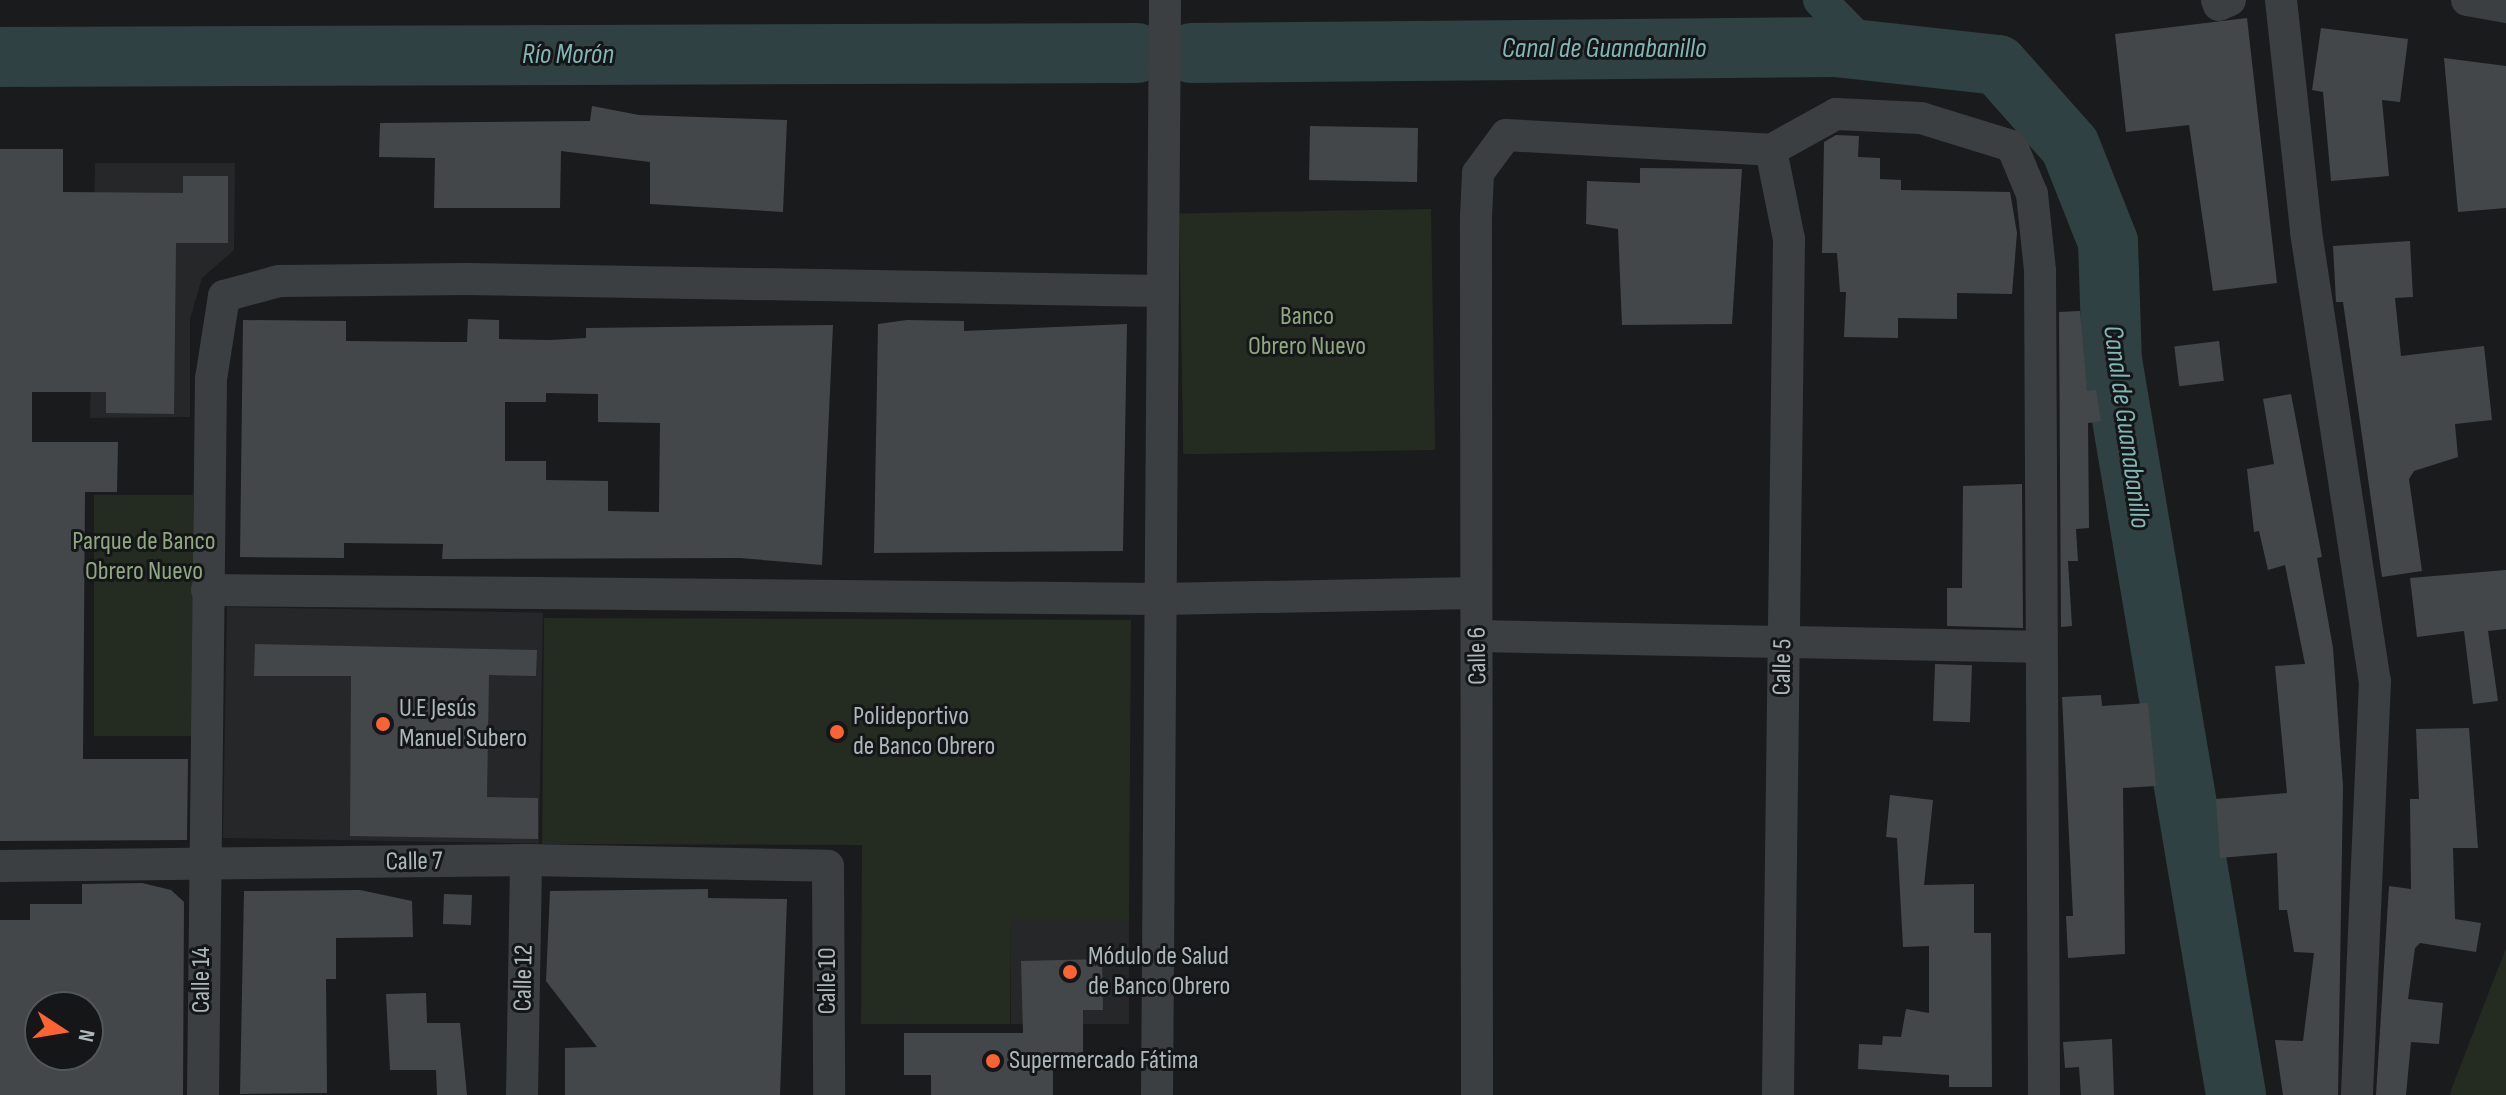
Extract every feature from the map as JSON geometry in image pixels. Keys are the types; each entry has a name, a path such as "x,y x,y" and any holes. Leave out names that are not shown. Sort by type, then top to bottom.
{"street":[{"path":"1157,1095 1159,291 1165,0"},
{"path":"2217,0 2219,5 2230,0"},
{"path":"2281,0 2306,232 2375,681 2357,1095"},
{"path":"2467,0 2506,7"},
{"path":"1771,150 1836,114 1921,118 2012,146 2032,194 2040,270 2044,1095"},
{"name":"Calle 6","path":"1477,1095 1478,173 1506,135 1771,150"},
{"name":"Calle 5","path":"1771,150 1789,239 1778,1095"},
{"name":"Calle 14","path":"203,1095 201,866 211,379 224,296 279,281 467,279 1159,291"},
{"path":"207,590 1160,599 1476,593"},
{"path":"1478,636 2040,647"},
{"name":"Calle 7","path":"0,866 526,860 828,866"},
{"name":"Calle 12","path":"522,1095 526,860"},
{"name":"Calle 10","path":"828,866 829,1095"}],"shaded area":[{"path":"95,163 235,163 234,250 202,278 190,319 190,417 90,418"},
{"name":"U.E Jesús Manuel Subero","path":"227,607 543,613 539,843 223,838"},
{"name":"Módulo de Salud de Banco Obrero","path":"1011,920 1129,920 1129,1024 1011,1024"}],"green space":[{"name":"Banco Obrero Nuevo","path":"1431,209 1435,450 1183,454 1179,213"},
{"name":"Parque de Banco Obrero Nuevo","path":"94,495 193,495 193,736 94,736"},
{"name":"Polideportivo de Banco Obrero","path":"544,618 1131,620 1129,920 1011,920 1010,1024 861,1024 862,845 542,844"},
{"path":"2506,948 2506,1095 2450,1095 2451,1090"}],"building":[{"path":"2247,18 2277,283 2213,291 2189,125 2126,132 2115,34"},
{"path":"2321,28 2408,39 2400,102 2382,100 2389,176 2331,181 2323,92 2312,90"},
{"path":"2444,58 2506,66 2506,208 2458,212"},
{"path":"592,106 639,115 787,120 783,212 650,204 650,162 561,151 560,208 434,208 435,158 379,157 380,123 590,121"},
{"path":"1310,126 1418,128 1417,182 1309,180"},
{"path":"1836,135 1859,136 1858,157 1880,158 1880,179 1901,180 1901,190 2010,192 2017,233 2012,294 1957,293 1957,319 1898,318 1898,338 1844,337 1846,292 1840,292 1837,253 1822,253 1824,142"},
{"path":"0,149 63,149 63,192 183,193 183,176 228,176 228,243 176,243 174,414 106,413 106,392 32,392 32,442 118,442 117,492 85,492 83,759 188,759 187,840 0,841"},
{"path":"1640,168 1742,169 1732,324 1622,325 1618,229 1586,224 1587,181 1640,183"},
{"path":"2410,241 2413,297 2395,298 2401,356 2484,346 2492,420 2455,424 2458,457 2414,471 2409,479 2422,571 2382,577 2343,302 2336,302 2333,246"},
{"path":"2080,311 2087,391 2096,390 2101,421 2088,423 2089,528 2076,529 2078,561 2068,561 2072,626 2061,627 2059,312"},
{"path":"468,319 499,320 499,339 550,340 586,338 586,328 833,325 822,565 740,558 442,559 443,544 344,543 344,558 240,557 243,320 346,321 346,341 467,342","holes":["546,393 598,394 598,422 660,423 659,512 608,511 608,481 546,480 546,461 505,461 505,402 546,402"]},
{"path":"907,320 964,321 964,331 1127,324 1123,551 874,553 878,324"},
{"path":"2219,341 2224,381 2179,386 2174,346"},
{"path":"2291,394 2322,557 2317,558 2333,648 2343,786 2338,1095 2283,1095 2275,1040 2303,1041 2314,953 2294,952 2287,910 2279,910 2277,853 2220,858 2216,799 2287,793 2275,666 2305,664 2285,565 2268,570 2259,531 2254,532 2247,469 2274,464 2263,399"},
{"path":"2022,484 2023,628 1947,626 1947,588 1962,588 1963,486"},
{"path":"2506,570 2506,629 2488,631 2498,701 2473,704 2464,631 2417,637 2410,578"},
{"path":"255,644 537,650 536,676 489,675 487,797 538,798 538,839 350,836 351,676 254,676"},
{"path":"1935,664 1972,665 1970,722 1933,721"},
{"path":"2101,695 2102,706 2148,703 2156,786 2123,788 2125,954 2068,958 2066,916 2073,916 2062,697"},
{"path":"2469,728 2478,848 2453,848 2455,919 2481,923 2476,952 2420,943 2415,948 2408,999 2443,1003 2439,1044 2411,1042 2406,1095 2376,1095 2389,886 2411,889 2410,799 2419,799 2416,729"},
{"path":"1890,795 1933,800 1924,885 1974,884 1974,933 1991,933 1992,1087 1949,1087 1949,1075 1858,1069 1859,1044 1882,1045 1883,1036 1901,1037 1906,1009 1929,1013 1929,946 1903,947 1897,838 1886,837"},
{"path":"142,883 171,890 184,902 183,1095 0,1095 0,920 30,920 30,904 82,904 82,884"},
{"path":"708,889 708,898 787,899 780,1095 565,1095 565,1048 597,1047 546,981 550,891"},
{"path":"360,890 412,901 413,937 336,938 336,979 326,979 327,1093 240,1094 244,891"},
{"path":"444,894 472,895 471,925 443,924"},
{"name":"Supermercado Fátima","path":"1102,959 1103,1010 1083,1010 1083,1070 1053,1070 1053,1095 931,1095 931,1075 904,1075 904,1033 1023,1033 1021,961"},
{"path":"426,993 427,1023 460,1023 467,1095 437,1095 436,1070 390,1070 386,994"},
{"path":"2112,1039 2114,1095 2081,1095 2079,1067 2065,1068 2063,1042"}],"waterway":[{"path":"1820,0 1871,52"},
{"name":"Canal de Guanabanillo","path":"1191,53 1835,47 1998,65 2070,146 2108,242 2112,360 2236,1095"},
{"name":"Río Morón","path":"0,57 1137,53"}],"place":[{"name":"U.E Jesús Manuel Subero","path":"383,724"},
{"name":"Polideportivo de Banco Obrero","path":"837,732"},
{"name":"Módulo de Salud de Banco Obrero","path":"1070,972"},
{"name":"Supermercado Fátima","path":"993,1061"}]}
